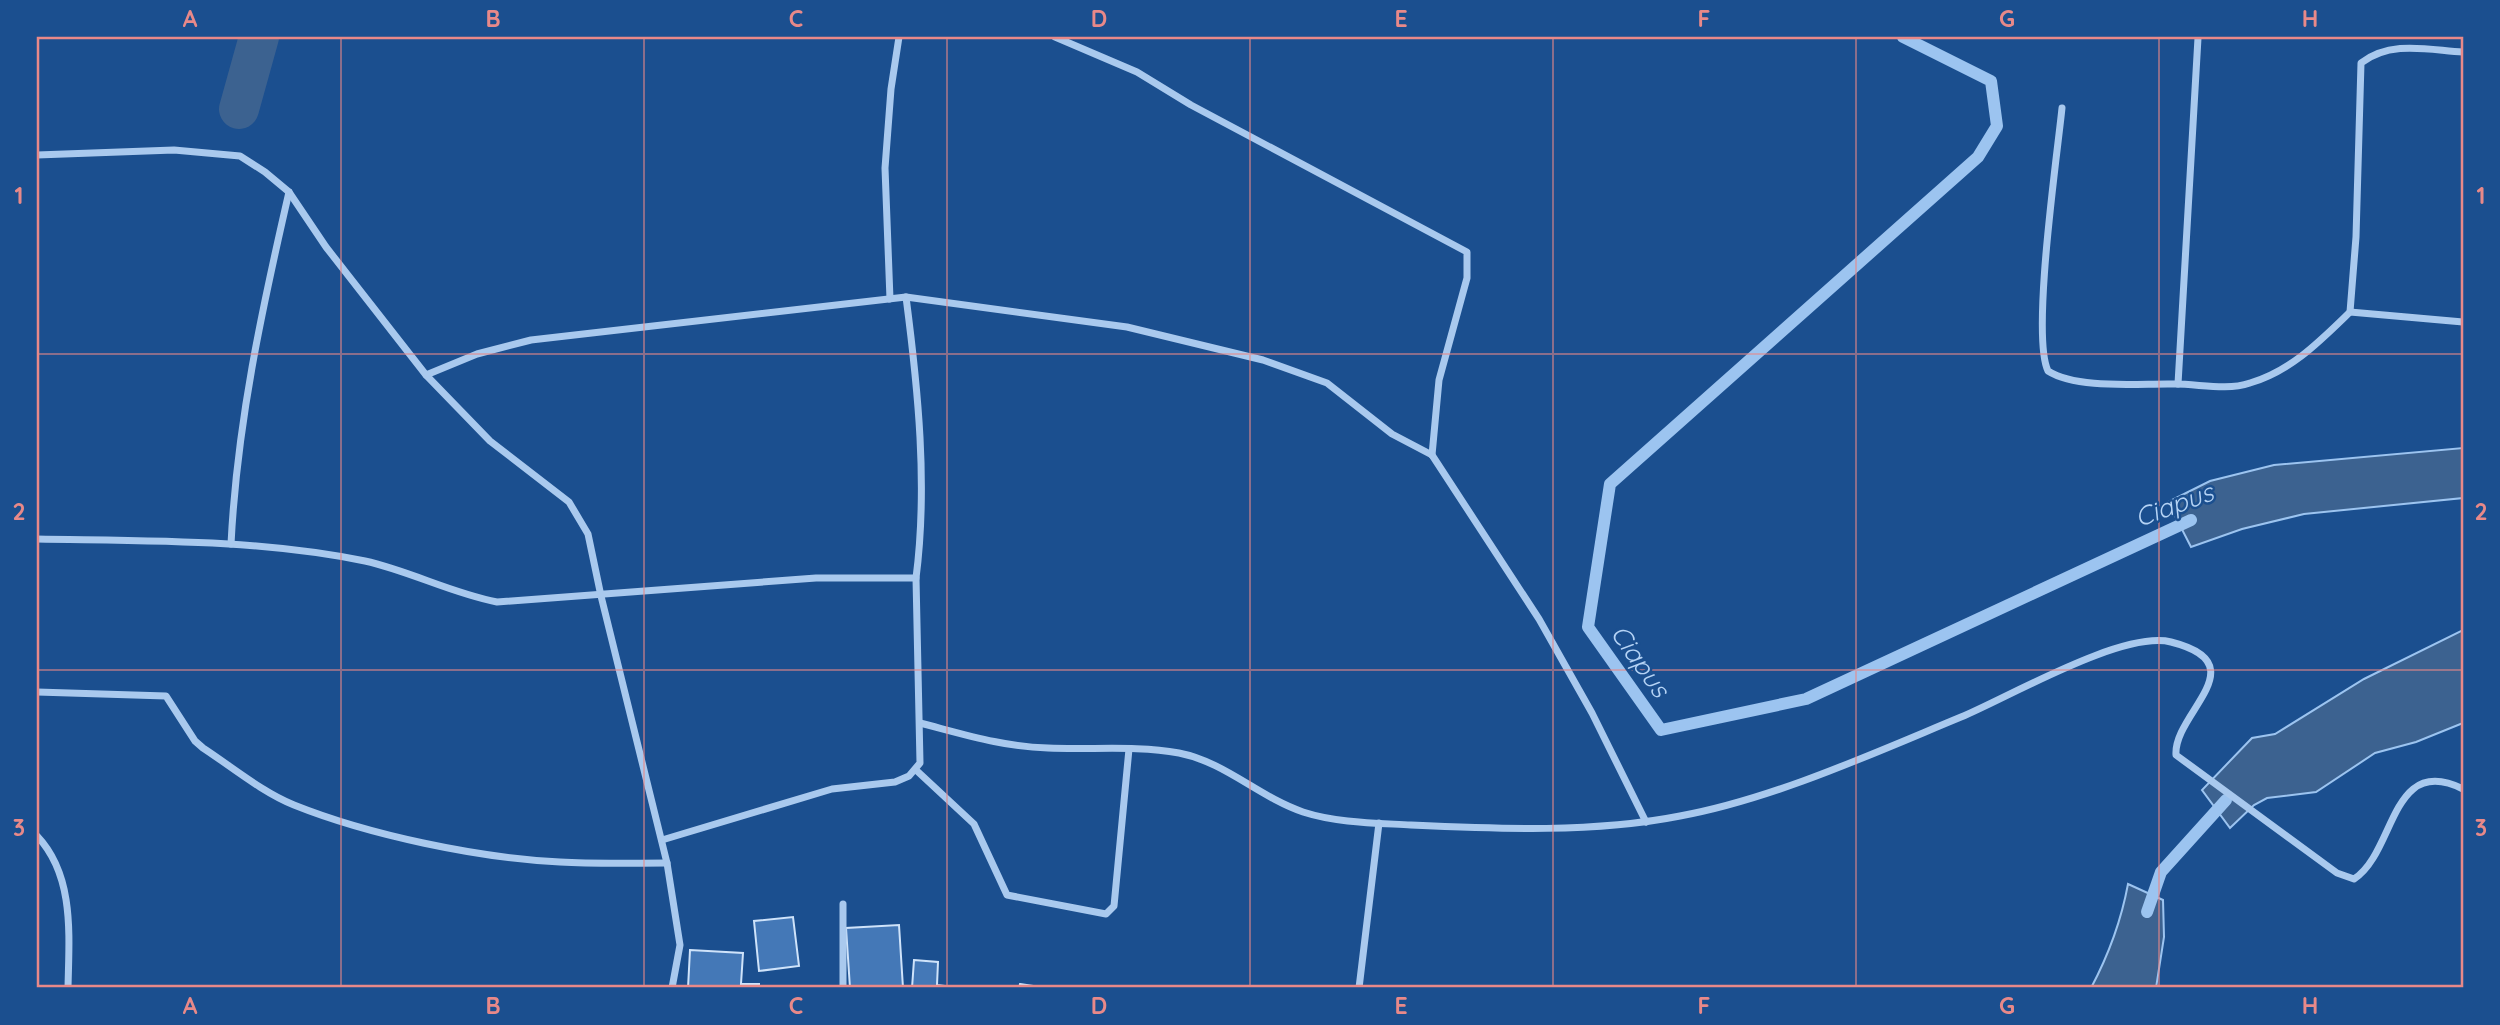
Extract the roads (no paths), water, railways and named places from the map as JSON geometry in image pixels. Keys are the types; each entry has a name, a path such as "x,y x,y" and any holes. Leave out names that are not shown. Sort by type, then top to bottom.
{"street":[{"path":"890,299 885,168 891,89 899,37"},
{"path":"1055,37 1137,72 1191,104 1467,252 1467,278 1439,380 1432,455"},
{"path":"2178,384 2198,38"},
{"path":"2062,108 2042,349 2049,371 2062,378 2133,386 2178,384 2196,387 2250,383 2306,354 2350,312 2356,237 2361,63 2375,52 2393,48 2463,51"},
{"path":"37,155 174,150 240,156 265,172 289,192 326,247 426,375 490,441 569,502 588,534 667,863 680,945 672,988"},
{"path":"231,544 241,424 260,316 289,192"},
{"path":"662,840 832,789 895,782 916,769 921,747 916,578 919,549 918,419 906,298"},
{"path":"426,375 477,354 531,340 906,298 1127,327 1264,360 1327,383 1392,434 1432,455 1539,619 1592,713 1646,822"},
{"path":"2350,312 2463,322"},
{"path":"37,538 152,538 231,544 366,562 470,597 497,602 816,578 916,578"},
{"path":"920,723 1006,745 1129,749 1191,756 1226,770 1303,811 1378,823 1554,827 1646,822 1690,814 1777,789 1963,716 2113,648 2159,640 2187,648 2209,664 2209,687 2175,749 2176,755 2337,873 2354,879 2373,860 2398,804 2408,793 2420,785 2431,783 2463,789"},
{"path":"37,692 166,696 195,741 203,748 292,804 359,827 513,857 559,862 667,863"},
{"path":"916,769 974,824 1007,895 1106,914 1114,906 1129,749"},
{"path":"1359,988 1378,823"},
{"path":"37,836 54,856 63,879 68,924 68,988"},
{"path":"843,904 843,988"}],"water":[{"path":"2463,448 2463,498 2304,514 2242,529 2191,547 2168,502 2210,481 2274,465"},
{"path":"2463,630 2463,723 2416,742 2375,753 2316,792 2267,798 2254,805 2230,828 2202,790 2252,738 2275,734 2364,679"},
{"path":"2128,884 2163,900 2164,937 2156,988 2091,988 2114,937"}],"waterway":[{"path":"239,109 259,37"},
{"name":"Ciapus","path":"1903,37 1991,81 1997,126 1978,157 1610,484 1588,627 1661,730 1806,699 2191,520"},
{"name":"Ciapus","path":"2147,912 2161,872 2226,800"}]}
